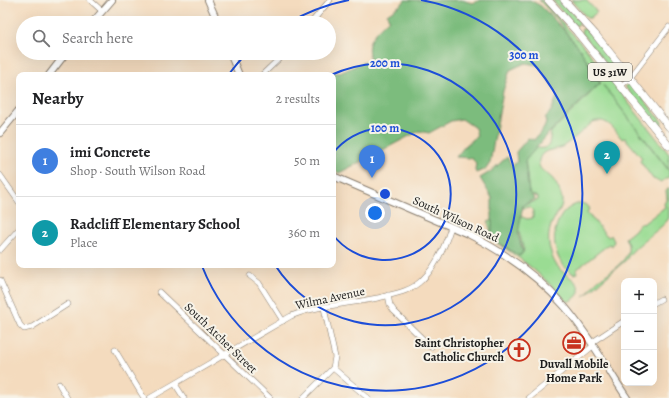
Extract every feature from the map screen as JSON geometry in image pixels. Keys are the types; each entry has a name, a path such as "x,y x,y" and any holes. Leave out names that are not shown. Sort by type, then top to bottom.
{"highway":[{"name":"US 31W","path":"548,0 577,32 669,146"},
{"name":"US 31W","path":"564,0 595,34 669,127"}],"main road":[{"path":"98,16 112,0"},
{"path":"208,0 215,16"},
{"path":"51,72 61,60"},
{"path":"233,60 238,72"},
{"path":"0,133 16,114"},
{"name":"South Wilson Road","path":"336,177 451,227 489,245 513,261 536,279 565,307 627,398"}],"street":[{"path":"90,0 102,11"},
{"path":"317,16 330,0"},
{"path":"621,86 630,78 669,26"},
{"path":"265,72 278,60"},
{"path":"0,175 16,198"},
{"name":"Wilma Avenue","path":"150,398 283,321 304,312 406,290 422,280 437,260 451,227"},
{"path":"0,250 16,232"},
{"path":"250,276 259,283 283,321"},
{"path":"0,280 20,325 24,329 32,326 68,304"},
{"name":"South Atcher Street","path":"158,292 270,398"},
{"path":"388,295 390,305 394,311 431,347"},
{"path":"657,301 661,298"},
{"path":"303,398 333,368 335,356 324,308"},
{"path":"529,398 593,346 594,341 621,323"},
{"path":"115,350 144,398"},
{"path":"333,368 368,398"},
{"path":"59,384 68,398"},
{"path":"175,384 184,398"}],"green space":[{"path":"405,0 462,0 472,3 481,0 530,0 541,6 580,49 600,83 549,133 525,161 529,193 535,199 523,205 518,234 523,252 519,256 495,240 492,234 492,198 480,178 490,172 507,157 512,166 517,162 516,152 528,138 534,140 544,128 546,123 545,118 551,111 558,94 538,65 525,63 510,70 503,91 490,163 486,169 476,173 476,163 471,158 456,157 465,146 477,136 475,128 462,119 451,121 429,133 419,131 339,173 336,171 336,73 340,73 370,59 369,47 372,37 389,19 387,14 402,4"},
{"path":"539,0 542,0 586,49 669,154 669,170 603,85 669,171 669,177 661,182 653,179 640,161 642,158 625,138 622,139 610,125 602,121 593,122 562,147 543,153 539,160 539,166 552,178 562,197 561,208 549,231 549,244 552,256 555,263 562,271 574,280 579,287 577,296 567,302 531,267 490,239 488,222 492,220 492,234 495,241 520,256 524,251 518,228 520,216 527,219 533,218 533,211 529,207 523,208 524,205 538,200 538,197 529,193 525,158 534,147 542,148 549,145 551,132 601,83 560,22"},
{"path":"552,0 561,0 580,22 579,24 575,26"},
{"path":"571,0 586,0 597,12 590,18 587,18"},
{"path":"582,29 586,29 625,77 623,79 619,79 581,32"},
{"path":"631,83 662,122 661,125 657,127 626,88 626,85"},
{"path":"669,188 669,218 666,222 638,246 627,259 584,296 596,282 614,269 625,258 628,252 628,245 625,238 635,230 640,223 643,224 665,207 664,204 667,198 666,191"},
{"path":"581,203 587,205 590,209 587,212 606,235 609,237 611,235 614,241 612,246 609,244 576,270 577,273 574,274 565,267 559,258 555,247 555,236 557,224 562,215 570,207"}],"place":[{"name":"Radcliff Elementary School","path":"607,174"},
{"name":"imi Concrete","path":"372,178"},
{"name":"Duvall Mobile Home Park","path":"574,343"},
{"name":"Saint Christopher Catholic Church","path":"519,350"}]}
